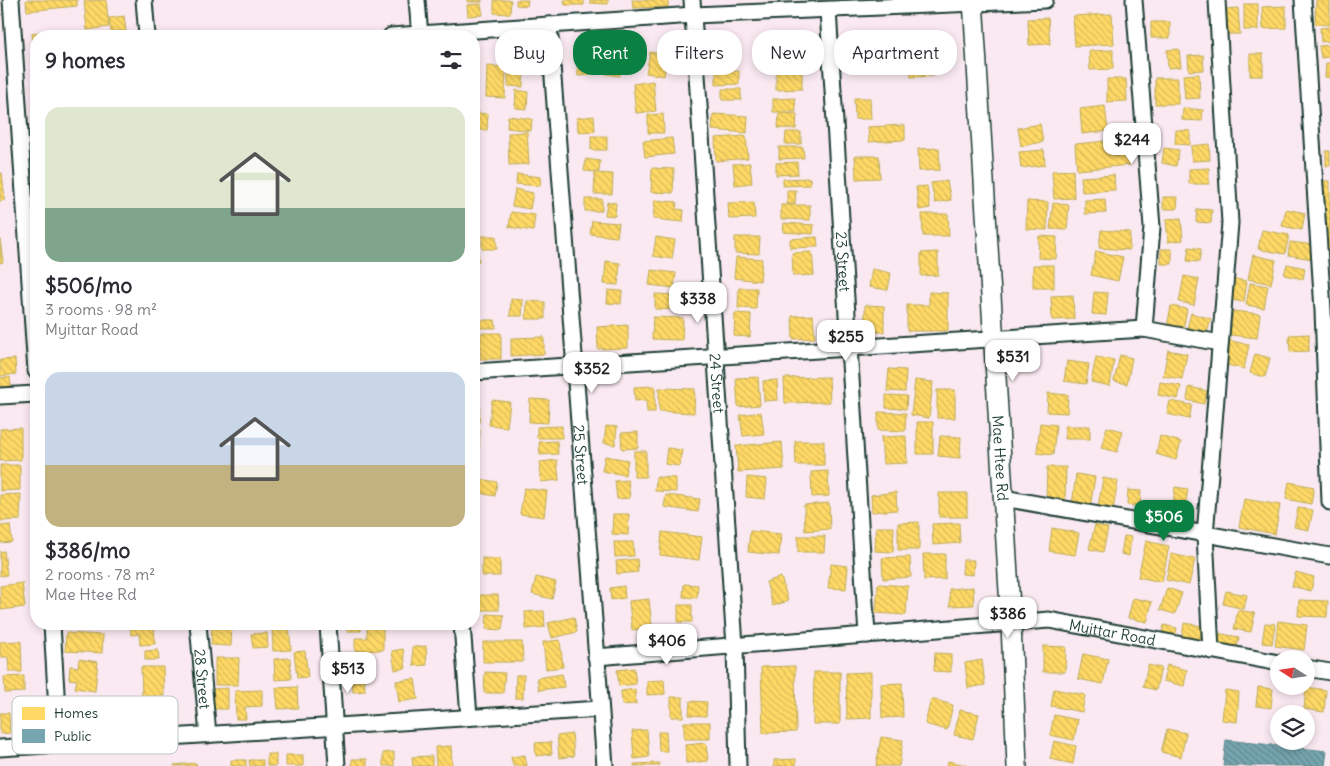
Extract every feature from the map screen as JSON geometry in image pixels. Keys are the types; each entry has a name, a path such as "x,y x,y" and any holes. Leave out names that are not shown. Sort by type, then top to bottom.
{"street":[{"path":"11,0 30,282"},
{"path":"144,0 146,30"},
{"path":"417,0 420,30"},
{"path":"480,30 549,25 693,7 828,10 1045,0"},
{"path":"1134,0 1152,227 1144,329"},
{"path":"1211,651 1205,535 1230,224 1218,0"},
{"path":"1303,0 1326,311 1330,502"},
{"name":"Mae Htee Rd","path":"973,2 1004,498 1017,766"},
{"name":"24 Street","path":"693,7 735,646 738,766"},
{"name":"23 Street","path":"828,10 851,347 867,635"},
{"name":"25 Street","path":"549,25 604,766"},
{"path":"480,372 1144,329 1220,343"},
{"path":"0,396 30,394"},
{"path":"1004,498 1330,556"},
{"name":"Myittar Road","path":"596,657 1049,620 1270,661"},
{"path":"52,630 56,696"},
{"name":"28 Street","path":"199,630 208,735"},
{"path":"328,630 337,766"},
{"path":"462,630 469,717"},
{"path":"1315,670 1330,672"},
{"path":"178,737 600,708"}],"building: Homes":[{"path":"26,0 77,0 77,6 27,11"},
{"path":"106,0 109,27 87,30 84,1"},
{"path":"467,0 482,0 482,2 467,2"},
{"path":"494,0 511,0 510,14 494,13"},
{"path":"516,0 528,0 527,6 516,5"},
{"path":"564,0 584,0 584,5 565,5"},
{"path":"590,0 608,0 608,4 590,3"},
{"path":"632,0 668,0 668,7 633,8"},
{"path":"1316,0 1330,0 1330,25 1315,24"},
{"path":"481,4 483,15 468,16 467,5"},
{"path":"1244,4 1258,4 1258,30 1244,30"},
{"path":"1286,6 1286,28 1263,29 1262,7"},
{"path":"1238,8 1240,34 1226,34 1225,9"},
{"path":"1112,14 1114,44 1075,46 1073,16"},
{"path":"124,16 126,30 111,30 109,18"},
{"path":"1048,18 1050,44 1029,45 1028,19"},
{"path":"1151,22 1170,22 1170,38 1151,38"},
{"path":"1330,27 1330,41 1321,42 1320,28"},
{"path":"1330,45 1330,57 1321,58 1319,46"},
{"path":"1179,49 1181,67 1168,68 1167,50"},
{"path":"1113,50 1113,69 1090,70 1089,51"},
{"path":"650,52 657,53 657,75 647,73"},
{"path":"1250,54 1263,54 1263,76 1250,76"},
{"path":"1203,55 1204,70 1189,71 1188,56"},
{"path":"1326,63 1330,63 1330,78 1325,77"},
{"path":"487,66 495,66 495,75 506,75 505,98 486,97"},
{"path":"1199,74 1200,98 1185,99 1183,75"},
{"path":"508,75 524,75 523,87 508,86"},
{"path":"716,75 739,75 739,84 716,85"},
{"path":"776,75 802,75 802,89 776,90"},
{"path":"911,75 934,75 934,76 911,77"},
{"path":"1155,78 1178,78 1178,104 1155,104"},
{"path":"1107,79 1126,79 1127,101 1107,102"},
{"path":"653,81 656,111 636,113 633,84"},
{"path":"722,89 741,89 741,100 722,100"},
{"path":"516,90 528,92 527,109 515,108"},
{"path":"795,98 796,112 773,112 773,99"},
{"path":"854,98 870,98 871,119 855,119"},
{"path":"1105,106 1108,131 1082,134 1080,109"},
{"path":"1183,108 1203,110 1202,121 1182,120"},
{"path":"480,113 488,114 487,130 480,130"},
{"path":"779,113 797,114 796,129 778,128"},
{"path":"663,114 664,133 648,133 648,115"},
{"path":"713,114 748,116 747,133 712,130"},
{"path":"508,116 532,119 531,131 507,128"},
{"path":"594,116 595,131 578,132 577,118"},
{"path":"1040,124 1043,142 1021,146 1018,128"},
{"path":"905,125 905,140 869,142 868,127"},
{"path":"1176,130 1190,131 1190,145 1175,144"},
{"path":"527,132 529,164 509,165 508,133"},
{"path":"786,132 801,132 801,144 785,144"},
{"path":"591,136 607,136 607,150 591,150"},
{"path":"746,136 748,158 716,161 715,138"},
{"path":"672,138 674,154 645,157 643,141"},
{"path":"1127,139 1130,165 1077,170 1075,144"},
{"path":"1209,144 1210,160 1192,161 1191,146"},
{"path":"779,147 803,147 804,158 779,159"},
{"path":"939,148 940,170 919,171 918,149"},
{"path":"1164,148 1179,150 1176,166 1162,163"},
{"path":"1044,150 1045,165 1021,168 1019,152"},
{"path":"1326,151 1330,151 1330,166 1326,166"},
{"path":"855,156 879,156 880,178 856,179"},
{"path":"586,159 600,161 599,172 584,171"},
{"path":"797,162 798,174 776,175 776,163"},
{"path":"750,163 752,183 735,185 733,164"},
{"path":"652,168 674,169 673,193 651,192"},
{"path":"1209,168 1209,184 1189,184 1189,169"},
{"path":"1073,170 1074,198 1054,199 1052,171"},
{"path":"0,173 2,173 5,200 0,201"},
{"path":"595,173 613,174 612,194 594,194"},
{"path":"517,174 541,177 540,186 516,184"},
{"path":"1114,175 1115,190 1082,192 1081,177"},
{"path":"810,178 810,185 783,186 783,179"},
{"path":"947,181 951,200 935,203 931,183"},
{"path":"1323,181 1330,181 1330,259 1325,259"},
{"path":"927,186 930,208 919,210 916,187"},
{"path":"515,189 533,193 530,209 512,206"},
{"path":"787,190 796,190 795,204 787,204"},
{"path":"1163,197 1178,197 1177,209 1163,209"},
{"path":"585,199 602,199 602,211 585,211"},
{"path":"1105,199 1106,213 1085,214 1085,200"},
{"path":"655,200 677,202 676,209 684,210 683,222 653,219"},
{"path":"1027,201 1048,202 1047,230 1026,229"},
{"path":"607,202 616,203 615,216 605,215"},
{"path":"754,202 755,218 729,219 728,203"},
{"path":"1053,203 1069,205 1067,230 1050,229"},
{"path":"781,205 810,205 810,220 781,219"},
{"path":"1197,209 1212,210 1211,223 1196,222"},
{"path":"1286,209 1305,213 1302,230 1282,226"},
{"path":"511,212 535,215 533,231 509,227"},
{"path":"922,214 948,214 949,236 923,236"},
{"path":"1181,218 1183,240 1168,242 1166,219"},
{"path":"592,221 619,223 617,237 590,234"},
{"path":"784,223 814,225 813,234 783,232"},
{"path":"1101,230 1130,232 1129,250 1099,248"},
{"path":"1262,230 1289,235 1285,254 1258,249"},
{"path":"482,236 496,236 497,249 482,249"},
{"path":"1039,236 1057,237 1056,259 1038,258"},
{"path":"656,237 675,240 672,259 653,256"},
{"path":"735,237 760,237 759,254 735,253"},
{"path":"817,237 818,247 790,248 790,239"},
{"path":"0,239 3,262 0,263"},
{"path":"1290,242 1315,245 1313,259 1288,255"},
{"path":"1189,247 1201,249 1199,262 1187,261"},
{"path":"1161,249 1172,249 1172,264 1161,264"},
{"path":"1096,251 1123,257 1118,281 1091,275"},
{"path":"812,252 814,275 793,276 792,253"},
{"path":"938,252 938,275 921,276 921,253"},
{"path":"1253,255 1276,260 1271,284 1248,279"},
{"path":"736,257 762,259 760,281 734,278"},
{"path":"606,261 620,263 618,285 604,284"},
{"path":"1287,264 1305,268 1303,279 1284,275"},
{"path":"1033,265 1054,265 1054,288 1033,288"},
{"path":"872,269 891,273 888,290 869,287"},
{"path":"651,270 676,273 674,288 649,285"},
{"path":"1184,276 1199,279 1194,305 1179,302"},
{"path":"1234,279 1247,281 1244,302 1231,300"},
{"path":"1250,283 1268,286 1264,308 1246,305"},
{"path":"739,288 757,288 756,309 738,308"},
{"path":"608,290 622,291 621,304 607,303"},
{"path":"929,292 948,293 948,331 907,331 907,305 929,305"},
{"path":"1094,292 1108,293 1106,315 1092,314"},
{"path":"655,294 681,295 681,310 655,309"},
{"path":"1073,295 1074,319 1052,320 1051,296"},
{"path":"511,299 523,300 522,316 510,316"},
{"path":"527,301 545,302 545,319 526,319"},
{"path":"865,305 884,306 884,332 865,332"},
{"path":"1171,306 1187,309 1183,330 1167,327"},
{"path":"1233,311 1260,314 1257,338 1230,335"},
{"path":"735,313 751,314 750,337 734,336"},
{"path":"1191,313 1211,319 1206,337 1186,332"},
{"path":"813,315 815,338 793,339 792,316"},
{"path":"653,317 683,318 682,340 652,339"},
{"path":"480,320 495,320 496,328 480,328"},
{"path":"628,325 628,348 598,349 597,327"},
{"path":"481,333 501,333 501,359 480,359"},
{"path":"1309,334 1309,351 1290,352 1289,335"},
{"path":"544,337 544,354 511,356 511,338"},
{"path":"1228,340 1249,345 1244,369 1223,364"},
{"path":"1168,350 1187,354 1182,379 1163,376"},
{"path":"1255,354 1270,358 1265,377 1250,373"},
{"path":"1120,355 1132,358 1127,384 1114,381"},
{"path":"1096,357 1114,360 1110,386 1091,382"},
{"path":"15,359 16,374 0,376 0,360"},
{"path":"1067,361 1089,364 1086,384 1064,381"},
{"path":"889,369 906,370 905,392 887,391"},
{"path":"10,377 12,392 0,393 0,378"},
{"path":"758,377 760,405 738,407 736,378"},
{"path":"829,377 830,402 785,403 784,378"},
{"path":"777,380 778,400 764,401 763,381"},
{"path":"915,380 933,382 929,418 911,415"},
{"path":"1160,382 1181,386 1178,399 1158,395"},
{"path":"655,386 655,412 647,412 646,400 635,401 634,387"},
{"path":"1189,387 1207,391 1204,404 1187,400"},
{"path":"659,388 695,389 694,413 659,411"},
{"path":"937,390 955,390 955,418 937,418"},
{"path":"1048,393 1068,395 1067,413 1047,412"},
{"path":"886,395 907,396 906,409 886,408"},
{"path":"530,399 549,400 548,423 529,422"},
{"path":"492,400 510,402 507,427 489,425"},
{"path":"1170,401 1192,405 1189,419 1167,414"},
{"path":"761,412 764,434 743,436 740,415"},
{"path":"878,412 906,413 905,431 878,430"},
{"path":"917,422 933,422 933,454 917,454"},
{"path":"1040,423 1056,425 1053,455 1037,453"},
{"path":"562,426 562,438 537,438 537,427"},
{"path":"606,426 617,427 615,445 604,443"},
{"path":"1065,426 1090,426 1090,439 1065,439"},
{"path":"1107,427 1123,431 1117,452 1101,448"},
{"path":"21,428 21,460 0,461 0,429"},
{"path":"638,432 638,448 622,449 621,433"},
{"path":"906,436 907,463 883,464 881,437"},
{"path":"940,436 961,437 960,458 938,456"},
{"path":"1160,436 1181,442 1176,460 1156,454"},
{"path":"557,441 558,454 540,455 539,442"},
{"path":"795,441 824,441 824,465 796,465"},
{"path":"782,442 784,469 738,472 736,446"},
{"path":"667,448 682,450 679,466 665,464"},
{"path":"634,451 646,451 646,477 634,477"},
{"path":"605,456 628,460 625,475 602,471"},
{"path":"557,460 559,480 541,482 540,462"},
{"path":"0,465 20,465 20,490 0,491"},
{"path":"1047,467 1066,467 1065,500 1046,499"},
{"path":"828,471 829,496 812,497 811,472"},
{"path":"1076,474 1095,477 1090,508 1072,505"},
{"path":"656,477 676,478 676,492 655,491"},
{"path":"747,477 767,479 765,499 746,497"},
{"path":"1103,478 1118,481 1113,510 1098,507"},
{"path":"480,479 497,482 495,496 480,493"},
{"path":"628,480 630,498 617,499 615,481"},
{"path":"1289,482 1314,487 1311,504 1286,499"},
{"path":"1175,487 1188,489 1185,507 1173,505"},
{"path":"524,488 547,491 544,517 520,514"},
{"path":"1128,490 1141,491 1140,506 1127,505"},
{"path":"896,492 897,510 872,512 871,495"},
{"path":"939,493 967,493 967,517 939,517"},
{"path":"21,494 20,520 0,521 0,495"},
{"path":"666,495 700,499 698,512 664,507"},
{"path":"1244,499 1280,505 1275,534 1239,527"},
{"path":"829,503 830,529 805,531 804,505"},
{"path":"1298,508 1313,510 1309,530 1294,527"},
{"path":"1152,509 1163,512 1160,523 1149,520"},
{"path":"613,514 629,514 628,535 612,534"},
{"path":"1173,514 1190,518 1187,530 1171,526"},
{"path":"919,522 919,550 898,550 898,523"},
{"path":"959,523 960,543 933,545 932,524"},
{"path":"10,525 12,542 0,543 0,526"},
{"path":"1095,525 1108,528 1103,552 1089,549"},
{"path":"876,527 894,527 893,552 875,551"},
{"path":"1052,528 1079,533 1075,555 1049,551"},
{"path":"750,531 781,534 779,555 748,552"},
{"path":"662,532 702,537 699,560 660,555"},
{"path":"798,536 825,536 824,552 798,552"},
{"path":"1124,536 1131,537 1129,556 1121,554"},
{"path":"1146,541 1169,546 1162,582 1138,577"},
{"path":"614,542 633,542 634,556 615,557"},
{"path":"4,551 7,575 0,576 0,552"},
{"path":"923,554 945,554 945,579 924,580"},
{"path":"1171,554 1195,559 1189,585 1166,580"},
{"path":"910,557 911,577 883,579 882,558"},
{"path":"482,558 500,559 500,576 482,576"},
{"path":"637,559 638,572 617,574 616,561"},
{"path":"963,560 974,560 973,575 962,574"},
{"path":"831,564 848,566 846,589 828,588"},
{"path":"1296,572 1314,577 1311,591 1292,586"},
{"path":"536,577 556,582 552,599 532,594"},
{"path":"781,577 788,601 773,606 766,582"},
{"path":"22,583 25,607 1,610 0,586"},
{"path":"684,584 698,585 697,598 683,597"},
{"path":"878,584 908,586 906,615 876,613"},
{"path":"624,586 625,598 611,600 610,588"},
{"path":"973,587 974,605 950,606 949,589"},
{"path":"1167,588 1182,593 1175,614 1160,610"},
{"path":"1226,591 1247,595 1244,609 1223,604"},
{"path":"480,595 498,595 499,610 480,610"},
{"path":"1133,598 1152,602 1147,622 1128,618"},
{"path":"649,599 652,628 632,630 629,601"},
{"path":"1299,600 1328,601 1327,617 1298,616"},
{"path":"678,605 692,605 692,622 678,622"},
{"path":"1238,610 1255,613 1251,632 1234,629"},
{"path":"544,611 545,627 526,629 525,612"},
{"path":"487,614 504,615 502,630 486,629"},
{"path":"574,617 577,632 552,638 548,623"},
{"path":"1278,621 1307,625 1304,650 1275,646"},
{"path":"1184,623 1202,626 1199,646 1181,644"},
{"path":"1265,623 1275,624 1272,644 1262,643"},
{"path":"1164,625 1177,628 1174,642 1161,639"},
{"path":"131,630 154,630 155,644 140,645 139,634 131,635"},
{"path":"212,630 232,630 231,646 211,645"},
{"path":"272,630 289,630 291,650 273,651"},
{"path":"367,630 383,630 383,650 355,651 355,638 367,638"},
{"path":"66,633 103,635 102,653 65,651"},
{"path":"267,633 268,647 253,648 251,634"},
{"path":"1216,633 1239,637 1236,652 1213,648"},
{"path":"560,640 563,667 546,669 543,642"},
{"path":"21,641 22,672 9,672 8,657 0,657 0,642"},
{"path":"483,642 522,642 523,662 483,662"},
{"path":"426,646 427,665 414,666 412,647"},
{"path":"1043,646 1066,647 1065,672 1043,672"},
{"path":"403,649 406,668 395,670 392,651"},
{"path":"158,650 159,660 145,660 145,651"},
{"path":"305,651 308,677 297,678 294,652"},
{"path":"935,653 951,654 951,672 934,671"},
{"path":"352,654 373,654 374,671 352,671"},
{"path":"1083,654 1108,659 1103,684 1078,679"},
{"path":"215,658 239,658 238,685 215,685"},
{"path":"290,658 291,679 275,680 274,659"},
{"path":"79,659 98,662 95,691 75,688 77,680 69,679 70,666 78,667"},
{"path":"982,660 985,685 968,688 965,663"},
{"path":"1148,665 1161,668 1156,690 1143,687"},
{"path":"1167,665 1187,670 1184,686 1163,681"},
{"path":"795,666 796,732 763,733 761,667"},
{"path":"141,667 163,667 164,696 142,696"},
{"path":"634,668 636,684 619,686 617,670"},
{"path":"485,672 505,673 503,693 484,693"},
{"path":"814,672 840,672 840,724 813,724"},
{"path":"871,672 871,718 847,719 846,673"},
{"path":"562,674 564,687 539,690 537,678"},
{"path":"364,675 365,691 353,692 352,676"},
{"path":"516,675 524,675 523,698 515,698"},
{"path":"24,676 24,692 5,693 4,677"},
{"path":"415,679 418,699 399,702 396,681"},
{"path":"664,680 665,694 647,695 647,681"},
{"path":"902,683 903,717 882,718 881,684"},
{"path":"297,687 298,708 278,709 276,688"},
{"path":"1258,687 1270,689 1270,695 1272,695 1270,708 1256,706"},
{"path":"228,688 228,709 211,709 211,689"},
{"path":"1315,688 1326,690 1324,712 1315,711 1315,705 1304,705 1305,695 1315,695"},
{"path":"635,689 636,704 622,705 621,691"},
{"path":"1054,689 1085,695 1082,712 1051,706"},
{"path":"262,690 262,706 245,707 246,719 236,719 235,691"},
{"path":"1225,690 1239,692 1237,722 1222,720"},
{"path":"671,697 683,697 683,717 671,717"},
{"path":"931,699 953,705 947,730 925,724"},
{"path":"690,701 707,702 706,716 689,715"},
{"path":"960,710 979,714 973,739 954,735"},
{"path":"0,713 9,713 10,733 0,734"},
{"path":"1054,715 1078,720 1074,740 1050,735"},
{"path":"684,722 710,722 710,739 684,739"},
{"path":"1167,729 1186,733 1181,757 1161,752"},
{"path":"647,730 649,757 634,759 632,731"},
{"path":"658,732 666,732 667,751 659,751"},
{"path":"572,734 574,756 559,758 557,736"},
{"path":"881,737 903,740 899,766 876,766"},
{"path":"1054,741 1076,746 1073,764 1050,759"},
{"path":"551,742 552,754 536,756 535,743"},
{"path":"706,743 708,761 686,763 685,745"},
{"path":"451,746 452,766 436,766 435,747"},
{"path":"394,752 394,766 383,766 383,753"},
{"path":"267,754 276,754 276,766 267,766"},
{"path":"286,755 303,755 303,766 286,766"},
{"path":"525,755 527,766 513,766 511,757"},
{"path":"432,756 432,766 413,766 412,757"},
{"path":"352,759 367,759 367,766 352,766"},
{"path":"796,759 796,766 774,766 774,760"},
{"path":"231,760 246,760 246,766 231,766"},
{"path":"249,760 263,760 263,766 250,766"},
{"path":"948,761 966,765 966,766 947,766"},
{"path":"196,763 197,766 174,766 174,765"},
{"path":"659,763 659,766 634,766 634,764"}],"building: Public":[{"path":"1226,740 1270,745 1270,750 1327,751 1325,766 1223,766"}]}
